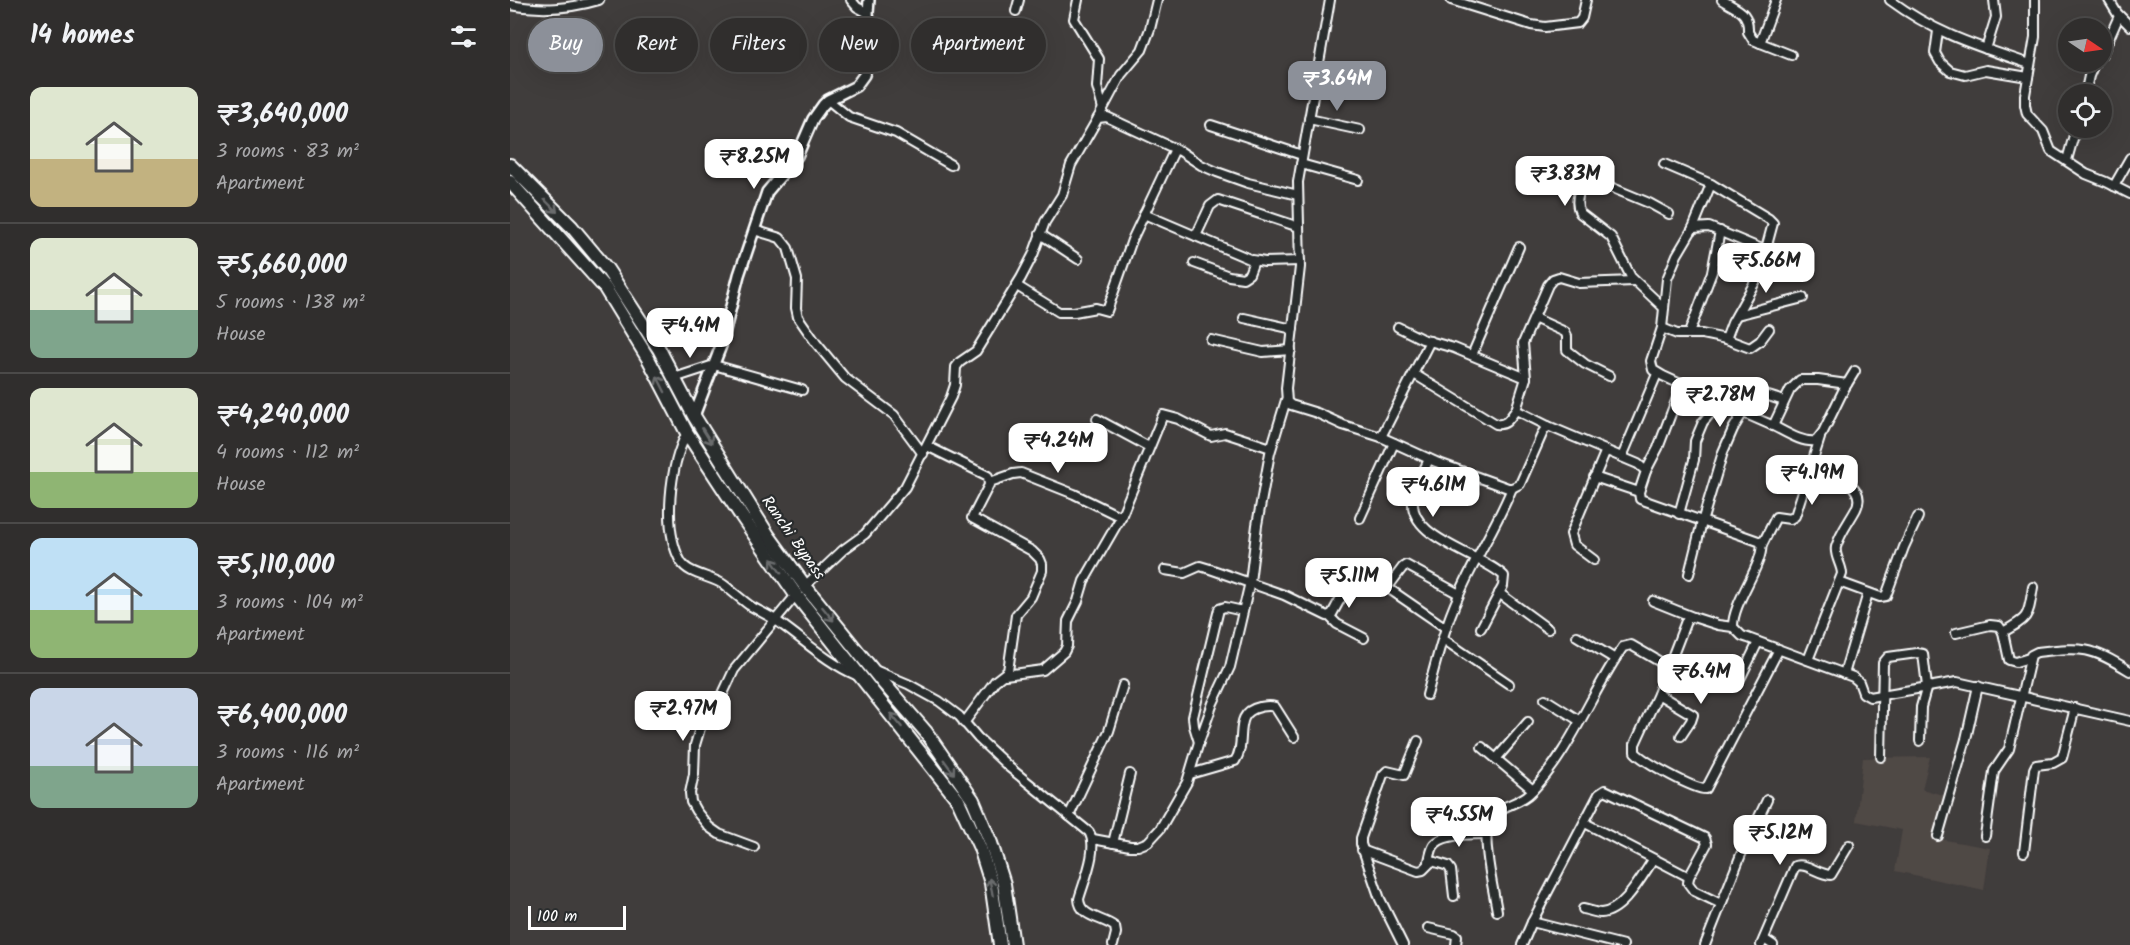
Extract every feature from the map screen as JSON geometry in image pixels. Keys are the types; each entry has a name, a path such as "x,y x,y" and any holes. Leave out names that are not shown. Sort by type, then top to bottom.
{"highway":[{"name":"Ranchi Bypass","path":"510,165 572,227 607,269 659,349 694,416 768,535 805,586 872,670 926,732 973,800 992,843 1004,884 1013,945"},
{"name":"Ranchi Bypass","path":"510,182 606,288 649,360 687,433 796,595 958,800 980,848 991,883 1000,945"}],"street":[{"path":"510,5 552,10 564,4 600,0"},
{"path":"851,0 857,7 868,13"},
{"path":"694,416 721,346 739,275 767,192 797,156 813,119 828,100 856,86 864,75 872,49 869,0"},
{"path":"1016,11 1019,0"},
{"path":"1078,0 1074,19 1099,59 1097,87 1103,109"},
{"path":"805,586 843,550 870,529 905,488 954,390 956,367 976,351 1017,286 1033,255 1045,222 1062,195 1071,165 1120,75 1144,47 1157,0"},
{"path":"1093,838 1138,846 1154,837 1176,803 1190,774 1213,703 1230,668 1250,582 1257,525 1271,448 1286,400 1300,261 1298,195 1301,164 1330,0"},
{"path":"1451,0 1545,27 1578,23 1582,18 1586,0"},
{"path":"1722,0 1746,16 1749,23 1749,36 1760,43 1791,55"},
{"path":"1760,43 1776,0"},
{"path":"1890,0 1938,31 2031,64"},
{"path":"1986,49 1996,17 1994,0"},
{"path":"2035,0 2036,37 2028,76 2025,105 2027,114 2043,131 2051,151 2086,174 2130,194"},
{"path":"2109,0 2119,16 2130,26"},
{"path":"2112,32 2119,16"},
{"path":"1938,31 1935,53 1943,67 1950,71 1965,75 1986,70 2028,76"},
{"path":"828,100 849,117 896,133 951,165"},
{"path":"1098,118 1107,117 1175,148 1201,165 1240,180 1298,195"},
{"path":"1309,119 1360,130"},
{"path":"1211,125 1302,155"},
{"path":"2067,160 2073,138"},
{"path":"1017,286 1059,312 1095,308 1107,311 1132,240 1175,148"},
{"path":"2114,186 2130,158"},
{"path":"1301,164 1358,180"},
{"path":"1664,164 1711,184 1772,221 1773,227 1764,250 1759,275 1726,339"},
{"path":"1664,308 1627,272 1611,237 1585,219 1578,210 1580,189 1588,178 1649,203 1669,214"},
{"path":"1711,184 1693,228 1670,272 1662,328 1650,364 1657,374 1807,441 1816,441 1820,438"},
{"path":"1196,236 1210,206 1218,200 1299,227"},
{"path":"1144,214 1254,261 1300,261"},
{"path":"1693,228 1709,227 1764,250"},
{"path":"754,230 780,238 788,248 797,279 798,317 845,378 894,415 925,450 988,476 990,482"},
{"path":"1689,333 1712,272 1720,231"},
{"path":"1040,234 1078,259"},
{"path":"1472,356 1519,247"},
{"path":"1194,263 1229,276 1243,278 1249,274 1254,261"},
{"path":"1414,374 1496,424 1502,425 1516,410 1526,378 1523,343 1548,285 1558,278 1587,283 1634,280"},
{"path":"1737,315 1803,298"},
{"path":"1244,318 1293,329"},
{"path":"1534,318 1565,332 1567,350 1586,364 1609,376"},
{"path":"1398,327 1526,378"},
{"path":"1662,328 1677,334 1689,333 1726,339 1750,348 1760,341 1770,329"},
{"path":"1211,340 1263,352 1291,350"},
{"path":"1381,437 1430,341"},
{"path":"674,378 714,365 802,390"},
{"path":"1733,627 1762,545 1776,516 1790,519 1795,516 1820,438 1855,370"},
{"path":"1622,457 1657,374"},
{"path":"1773,426 1790,390 1800,380 1847,384"},
{"path":"1682,385 1638,496 1679,514 1756,539 1762,545"},
{"path":"1689,574 1702,522 1727,443 1754,394 1762,394 1784,401"},
{"path":"1286,400 1292,405 1381,437 1429,459 1512,488 1520,484 1543,432 1548,426"},
{"path":"1679,514 1694,460 1695,441 1703,422 1720,402"},
{"path":"1516,410 1638,464 1646,471"},
{"path":"964,723 995,681 1005,675 1043,670 1064,652 1067,646 1068,621 1078,601 1084,581 1120,517 1160,418 1166,415 1211,436 1225,433 1271,448"},
{"path":"1097,419 1149,447"},
{"path":"687,433 680,445 670,498 672,530 681,561 686,568 716,580 749,605 776,620 841,668 861,677"},
{"path":"1360,519 1394,443"},
{"path":"1594,560 1574,545 1571,534 1606,450"},
{"path":"1429,459 1414,494 1416,518 1427,529 1504,576 1505,580 1481,628"},
{"path":"1809,660 1842,570 1835,551 1836,547 1857,507 1859,497 1846,481 1811,465"},
{"path":"1005,675 1010,666 1016,615 1031,597 1042,571 1042,564 1032,551 972,518 990,482 1021,473 1074,494 1120,517"},
{"path":"1593,477 1639,492"},
{"path":"1427,696 1446,628 1459,594 1512,488"},
{"path":"1839,582 1880,597 1886,596 1918,517"},
{"path":"1165,570 1184,573 1200,566 1250,582 1329,616 1337,624 1364,638"},
{"path":"1388,588 1406,566 1459,594"},
{"path":"1329,616 1356,571 1363,571 1446,628"},
{"path":"2003,632 2024,620 2033,587"},
{"path":"1844,674 1868,592"},
{"path":"1499,593 1548,629"},
{"path":"754,847 719,834 696,811 691,802 690,793 694,774 695,745 701,725 720,700 734,670 796,595"},
{"path":"1653,602 1718,625 1733,627 1742,636 1857,679 1866,696 1882,696 1951,682 1978,686 2130,721"},
{"path":"1199,741 1193,717 1219,609 1225,607 1243,611"},
{"path":"1693,617 1686,621 1658,694 1635,744 1635,753 1704,790 1779,649"},
{"path":"1956,633 1990,625 1999,626 2003,632 2009,660 2016,662 2029,658"},
{"path":"1577,636 1615,658"},
{"path":"1443,639 1509,684"},
{"path":"1741,677 1758,642"},
{"path":"1497,911 1487,834 1489,822 1497,811 1524,798 1533,790 1562,751 1623,647 1628,644 1669,667"},
{"path":"1985,836 1994,771 2009,749 2029,658 2033,653 2084,648 2101,654 2130,671"},
{"path":"1881,757 1883,663 1888,657 1923,654 1927,686 1921,707 1920,741"},
{"path":"872,670 921,690 939,701 1003,762 1089,832 1093,838 1093,848 1079,899 1080,906 1083,911 1115,927 1113,945"},
{"path":"1070,816 1109,731 1124,685"},
{"path":"1938,836 1966,739 1978,686"},
{"path":"1658,694 1693,715 1681,736"},
{"path":"1545,699 1580,721"},
{"path":"1190,774 1234,761 1239,751 1245,715 1253,709 1275,707 1294,737"},
{"path":"2024,852 2034,769 2036,765 2053,763 2062,758 2075,708"},
{"path":"1496,759 1528,722"},
{"path":"1403,945 1380,899 1371,869 1362,850 1361,838 1383,775 1387,771 1401,775 1406,773 1418,741"},
{"path":"1482,747 1533,790"},
{"path":"1113,843 1130,774"},
{"path":"1522,945 1584,822 1599,794 1605,790 1704,838 1706,846 1689,878 1689,887 1721,904"},
{"path":"1705,945 1750,835 1767,800"},
{"path":"1584,822 1689,878"},
{"path":"1362,850 1418,871 1423,870 1429,861 1432,848 1439,841 1462,834 1487,834"},
{"path":"1773,945 1762,942 1795,866 1803,865 1823,875 1831,875 1849,845"},
{"path":"1583,909 1603,913 1619,904 1628,896 1653,860"},
{"path":"1429,861 1445,864 1450,868 1454,896"},
{"path":"1532,922 1623,945"},
{"path":"1428,928 1454,934 1457,936 1456,945"}],"shaded area":[{"path":"1930,757 1922,789 1946,796 1934,838 1990,848 1984,890 1895,871 1902,830 1856,821 1863,758"}]}
